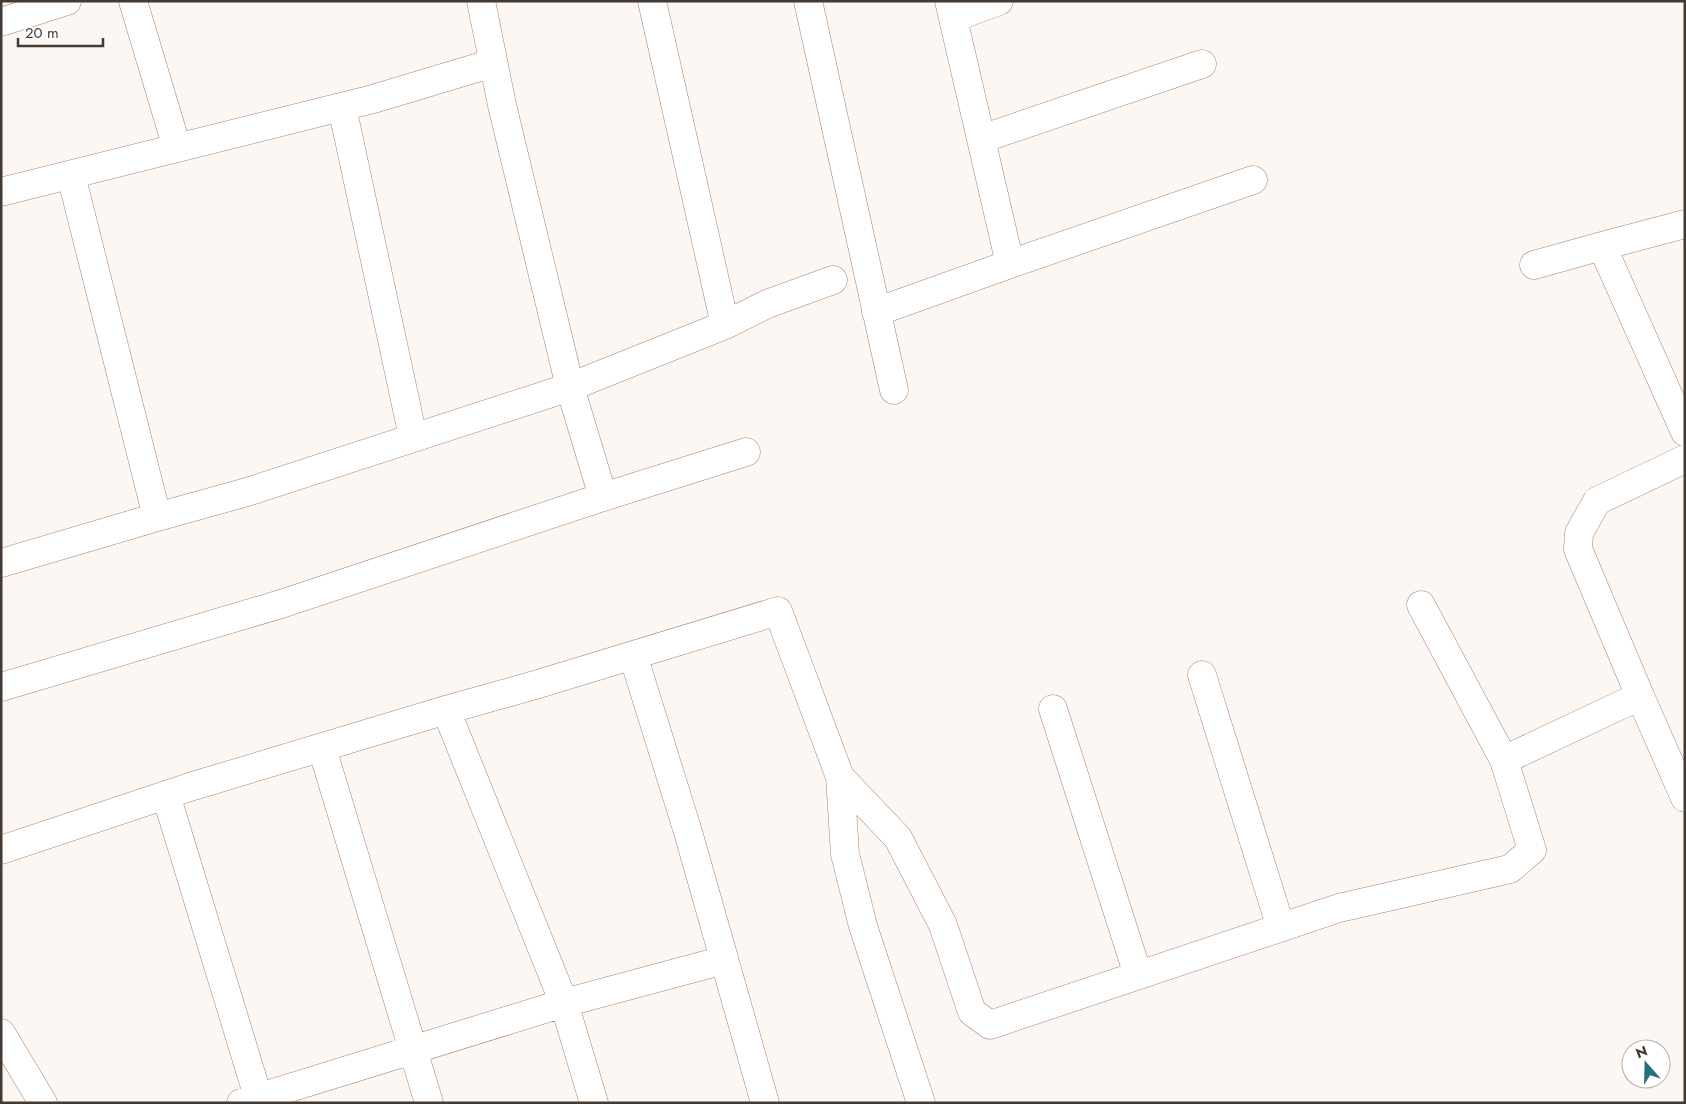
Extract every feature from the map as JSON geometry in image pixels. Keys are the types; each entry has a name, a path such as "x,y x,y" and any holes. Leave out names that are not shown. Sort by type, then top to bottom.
{"street":[{"path":"133,1 176,148"},
{"path":"481,1 493,63 570,387 603,497"},
{"path":"652,1 725,325"},
{"path":"808,1 894,390"},
{"path":"999,1 951,10 1010,264"},
{"path":"1,22 60,2"},
{"path":"1,192 373,99 493,63"},
{"path":"981,139 1202,64"},
{"path":"342,107 413,437"},
{"path":"71,175 158,517"},
{"path":"876,312 1253,180"},
{"path":"1534,265 1685,224"},
{"path":"1602,246 1685,432"},
{"path":"1,563 247,492 570,387 725,325 768,304 833,280"},
{"path":"1,687 281,604 603,497 746,452"},
{"path":"1685,459 1597,501 1579,533 1578,549 1685,798"},
{"path":"840,777 898,838 943,925 972,1012 990,1025 1339,908 1510,869 1532,850 1504,760 1421,605"},
{"path":"1,850 166,795 778,610 840,777 845,854 863,926 922,1103"},
{"path":"633,655 688,832 765,1103"},
{"path":"1202,675 1281,928"},
{"path":"1504,760 1640,696"},
{"path":"446,710 564,1003 594,1103"},
{"path":"1053,710 1138,975"},
{"path":"322,748 429,1103"},
{"path":"166,795 253,1101 564,1003 724,960"},
{"path":"1,1033 44,1103"}]}
